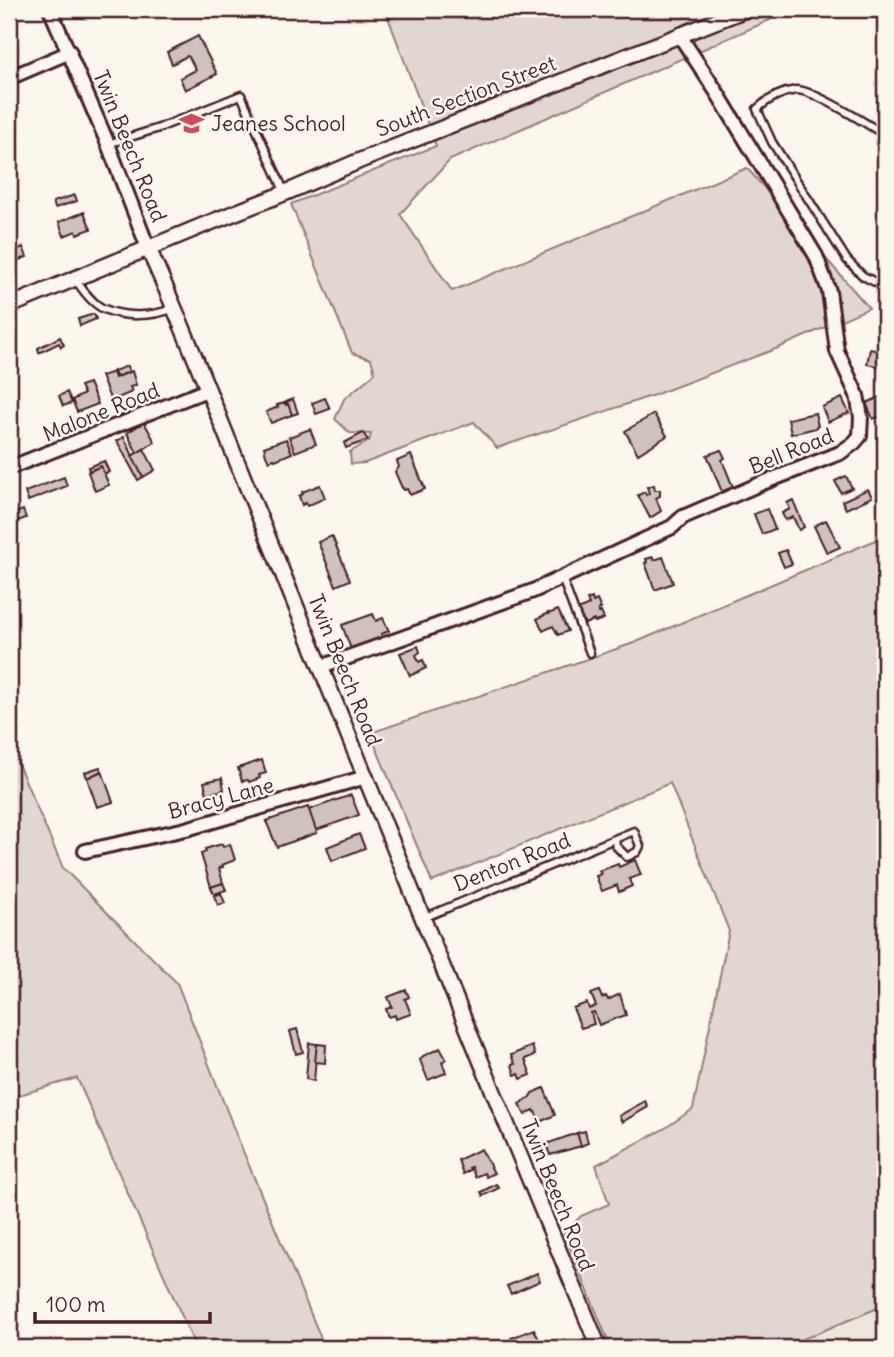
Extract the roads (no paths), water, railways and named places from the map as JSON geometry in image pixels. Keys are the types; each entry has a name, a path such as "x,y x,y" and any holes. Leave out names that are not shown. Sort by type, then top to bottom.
{"street":[{"name":"Twin Beech Road","path":"50,9 108,144 148,248 175,308 599,1348"},
{"name":"South Section Street","path":"9,306 359,161 747,9"},
{"name":"Bell Road","path":"321,667 533,591 672,527 683,517 840,453 860,436 861,417 857,395 837,351 829,291 817,256 723,101 680,36"},
{"path":"9,78 70,52"},
{"name":"Malone Road","path":"9,468 207,390"},
{"name":"Bracy Lane","path":"85,851 186,828 366,777"}],"lane":[{"path":"885,135 828,102 799,90 768,99 757,109 772,142 846,260 863,276 885,287"},
{"path":"108,144 159,128 241,95 285,193"},
{"path":"75,279 83,291 102,307 121,314 146,315 175,308"},
{"path":"562,578 590,653"},
{"path":"634,831 640,846 637,852 627,858 616,846 615,840 634,831"},
{"name":"Denton Road","path":"423,918 615,840"}],"place":[{"name":"Jeanes School","path":"191,123"}]}
